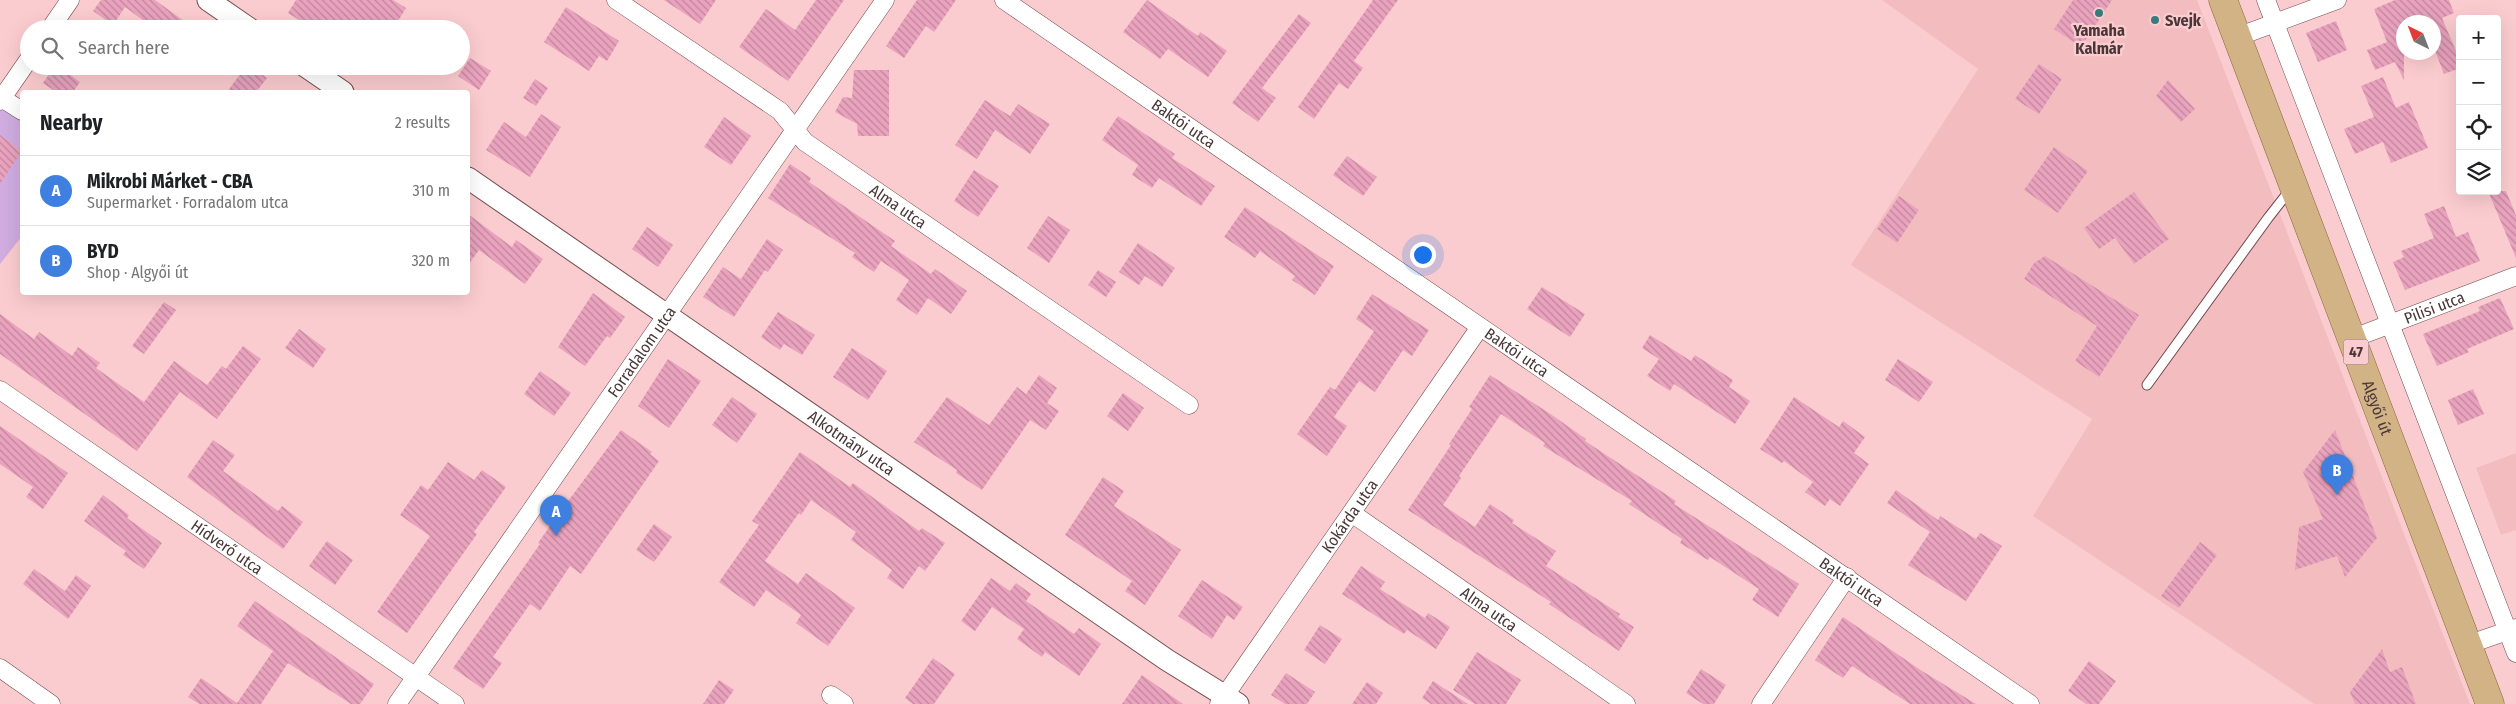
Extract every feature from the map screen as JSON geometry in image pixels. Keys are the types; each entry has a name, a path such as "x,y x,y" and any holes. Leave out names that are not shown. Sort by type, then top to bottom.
{"main road":[{"name":"Algyői út","path":"2223,0 2490,704"}],"street":[{"path":"56,20 70,0"},
{"path":"208,0 237,20"},
{"name":"Alma utca","path":"616,0 780,111 805,142 1189,405"},
{"name":"Forradalom utca","path":"398,704 885,0"},
{"name":"Baktói utca","path":"1004,0 1847,577 2027,703"},
{"path":"2266,0 2512,629 2516,653"},
{"path":"2237,37 2337,0"},
{"path":"20,72 1,98 20,110"},
{"path":"318,75 340,90"},
{"name":"Alkotmány utca","path":"470,179 1227,701"},
{"name":"Pilisi utca","path":"2351,339 2516,276"},
{"name":"Kokárda utca","path":"1227,701 1480,327"},
{"name":"Hídverő utca","path":"0,390 455,704"},
{"name":"Alma utca","path":"1353,514 1626,704"},
{"path":"1761,704 1847,577"},
{"path":"2468,645 2512,629"},
{"path":"0,668 50,704"}],"lane":[{"path":"2147,385 2293,186"}],"shaded area":[{"path":"1882,0 2197,0 2470,704 2314,704 2033,516 2092,419 1851,265 1978,69"},
{"path":"0,97 20,110 20,239 0,264"},
{"path":"2516,453 2516,530 2501,535 2476,468"}],"building":[{"path":"101,0 155,0 183,20 143,20 125,7 116,20 106,20 93,11"},
{"path":"296,0 393,0 406,8 399,20 299,20 288,13"},
{"path":"664,0 716,0 700,24"},
{"path":"816,0 844,0 788,81 739,47 766,9 795,30"},
{"path":"917,0 956,0 934,32 926,26 904,58 886,46"},
{"path":"1147,0 1198,36 1200,32 1227,51 1208,77 1168,49 1160,59 1123,32"},
{"path":"1373,0 1398,0 1354,61 1363,68 1348,89 1339,83 1314,119 1298,107"},
{"path":"2073,0 2112,0 2081,47 2054,29"},
{"path":"2395,0 2449,0 2454,13 2442,18 2456,51 2456,70 2444,74 2439,60 2441,60 2441,15 2396,15 2396,60 2404,60 2404,80 2395,62 2375,70 2367,50 2387,42 2374,9"},
{"path":"566,7 619,41 607,61 599,56 589,71 544,42"},
{"path":"1299,14 1311,23 1262,88 1276,98 1258,122 1232,103"},
{"path":"2336,21 2347,50 2318,62 2306,33"},
{"path":"470,58 491,71 479,90 458,76 470,75"},
{"path":"2039,64 2062,79 2039,114 2015,99"},
{"path":"854,70 889,70 889,136 858,136 857,124 835,112 843,97 852,98"},
{"path":"49,75 70,75 80,82 74,90 53,90 43,83"},
{"path":"239,75 263,75 267,78 258,90 228,90"},
{"path":"2383,77 2396,108 2409,102 2428,148 2391,163 2383,142 2355,154 2344,129 2374,117 2361,86"},
{"path":"535,79 548,88 536,106 523,98"},
{"path":"2168,80 2195,109 2181,122 2156,96"},
{"path":"985,100 1010,116 1018,104 1050,124 1030,154 995,130 977,159 955,145"},
{"path":"541,114 561,127 530,177 486,150 504,122 526,137"},
{"path":"1118,116 1175,154 1172,158 1215,186 1201,206 1159,178 1152,188 1132,175 1138,165 1102,140"},
{"path":"724,117 751,136 731,165 704,147"},
{"path":"0,135 20,150 20,154 0,184"},
{"path":"2054,147 2088,171 2058,213 2024,190"},
{"path":"1347,156 1377,177 1363,196 1333,175"},
{"path":"790,164 811,178 809,182 895,241 891,246 931,274 935,269 967,291 951,314 928,298 917,315 896,300 909,280 881,261 874,272 852,257 855,253 768,198"},
{"path":"974,170 999,186 978,217 954,201"},
{"path":"2501,191 2506,191 2516,215 2516,258 2490,195 2501,195"},
{"path":"2134,192 2169,239 2134,264 2115,238 2099,249 2084,228"},
{"path":"1899,196 1919,210 1897,243 1877,229"},
{"path":"2444,206 2456,237 2468,232 2480,261 2405,290 2393,262 2404,257 2401,251 2434,238 2424,214"},
{"path":"1245,207 1334,266 1315,295 1292,280 1295,276 1260,251 1255,258 1224,237"},
{"path":"470,216 512,247 516,240 543,259 525,284 479,250 470,262"},
{"path":"1048,216 1070,230 1049,263 1027,248"},
{"path":"647,227 673,245 658,267 632,249"},
{"path":"767,239 783,250 768,272 765,270 734,317 703,297 723,267 741,279"},
{"path":"1138,243 1175,268 1162,287 1145,276 1139,285 1119,272"},
{"path":"2045,256 2139,315 2099,377 2075,361 2097,326 2024,279 2034,263"},
{"path":"1098,270 1116,282 1106,297 1088,285"},
{"path":"1542,287 1585,314 1570,337 1527,309"},
{"path":"593,293 625,317 610,338 607,336 585,366 558,347"},
{"path":"1372,294 1429,330 1412,356 1403,350 1375,392 1359,381 1334,417 1347,426 1327,456 1297,434 1330,387 1335,390 1374,331 1356,319"},
{"path":"2500,298 2514,329 2467,349 2469,352 2437,366 2423,334 2480,311 2478,307"},
{"path":"164,302 176,310 144,354 132,346"},
{"path":"778,312 815,335 802,355 784,344 780,350 761,337"},
{"path":"0,314 34,339 39,332 72,356 78,347 100,363 96,368 144,402 174,361 207,385 222,366 226,369 243,346 261,359 217,419 180,392 137,451 0,354"},
{"path":"299,329 326,349 313,368 285,348"},
{"path":"1650,335 1691,361 1695,355 1733,380 1729,387 1750,401 1735,424 1674,384 1670,391 1647,376 1659,359 1642,348"},
{"path":"852,348 887,371 868,400 833,377"},
{"path":"668,359 701,381 669,428 638,406"},
{"path":"1898,359 1933,382 1919,402 1885,380"},
{"path":"540,371 571,393 554,416 524,394"},
{"path":"1039,375 1057,388 1047,403 1059,411 1046,430 1030,420 982,490 956,473 957,470 914,442 947,397 989,425 1017,387 1026,394"},
{"path":"1490,375 1549,413 1586,439 1585,441 1676,501 1674,504 1799,584 1778,617 1752,600 1759,589 1710,557 1708,560 1680,543 1682,539 1629,504 1632,501 1543,446 1545,443 1501,414 1459,476 1461,478 1443,505 1475,527 1490,504 1514,520 1512,523 1556,551 1546,566 1620,614 1618,617 1634,627 1619,651 1549,604 1551,602 1408,510 1451,445 1449,444 1472,409 1469,407"},
{"path":"2473,389 2484,414 2458,425 2448,400"},
{"path":"1123,393 1144,408 1128,431 1107,416"},
{"path":"732,397 757,414 737,443 712,425"},
{"path":"1794,397 1839,427 1843,421 1865,437 1854,453 1869,464 1840,506 1830,499 1825,506 1805,492 1813,482 1784,461 1782,463 1760,449"},
{"path":"0,426 68,473 43,509 26,497 33,487 0,464"},
{"path":"621,430 652,452 650,454 659,461 581,574 570,566 540,611 530,604 493,657 502,663 483,689 453,668 540,544 538,543 557,516"},
{"path":"2335,430 2377,538 2345,577 2337,556 2295,570 2299,527 2323,519 2303,472"},
{"path":"213,440 235,455 223,471 278,511 282,506 303,522 283,549 187,477"},
{"path":"800,452 850,487 853,483 919,531 922,528 945,543 925,571 919,566 903,589 887,578 892,570 851,540 856,532 811,500 801,515 799,513 765,561 798,584 806,573 855,608 828,646 796,623 801,615 766,590 754,607 719,582 759,525 752,521"},
{"path":"448,462 474,480 482,470 506,487 474,532 477,534 407,633 377,612 430,536 400,515 421,485 428,490"},
{"path":"1103,477 1124,491 1114,506 1181,550 1145,605 1125,591 1132,581 1065,535"},
{"path":"1896,490 1938,520 1940,516 1976,539 1980,533 2002,546 1966,601 1908,565 1930,532 1887,503"},
{"path":"103,495 129,515 127,518 162,543 144,569 123,555 126,551 84,521"},
{"path":"654,524 672,537 654,562 636,550"},
{"path":"327,541 353,560 335,585 309,566"},
{"path":"2200,542 2217,555 2179,608 2161,596"},
{"path":"1361,566 1385,582 1380,589 1425,618 1428,613 1450,627 1436,649 1407,630 1404,634 1342,594"},
{"path":"34,569 65,591 76,575 91,586 68,619 23,584"},
{"path":"991,578 1010,591 1016,583 1031,594 1026,601 1074,634 1079,628 1101,644 1079,676 1045,652 1042,657 1017,639 1024,629 992,607 975,631 961,621"},
{"path":"1202,580 1243,607 1234,620 1227,615 1212,639 1178,616"},
{"path":"255,601 374,684 360,704 351,704 288,663 261,704 199,704 188,697 201,678 237,703 273,651 237,626"},
{"path":"1843,617 1922,671 1976,704 1910,704 1852,666 1843,678 1815,660"},
{"path":"1320,625 1342,639 1325,664 1304,650"},
{"path":"2382,649 2390,672 2402,667 2416,704 2355,704 2350,692"},
{"path":"1477,652 1521,680 1506,704 1475,704 1453,690"},
{"path":"933,658 955,674 934,704 913,704 905,698"},
{"path":"2089,661 2116,681 2099,704 2086,704 2068,691"},
{"path":"1701,669 1726,685 1714,704 1703,704 1686,693"},
{"path":"1286,673 1315,692 1307,704 1285,704 1271,695"},
{"path":"1142,675 1183,704 1122,704"},
{"path":"719,680 734,690 724,704 703,704"},
{"path":"1433,681 1468,704 1431,704 1422,698"},
{"path":"1367,682 1383,693 1376,704 1352,704"}],"place":[{"name":"Yamaha Kalmár","path":"2099,13"},
{"name":"Svejk","path":"2155,20"},
{"name":"BYD","path":"2337,495"},
{"name":"Mikrobi Márket - CBA","path":"556,536"}]}
